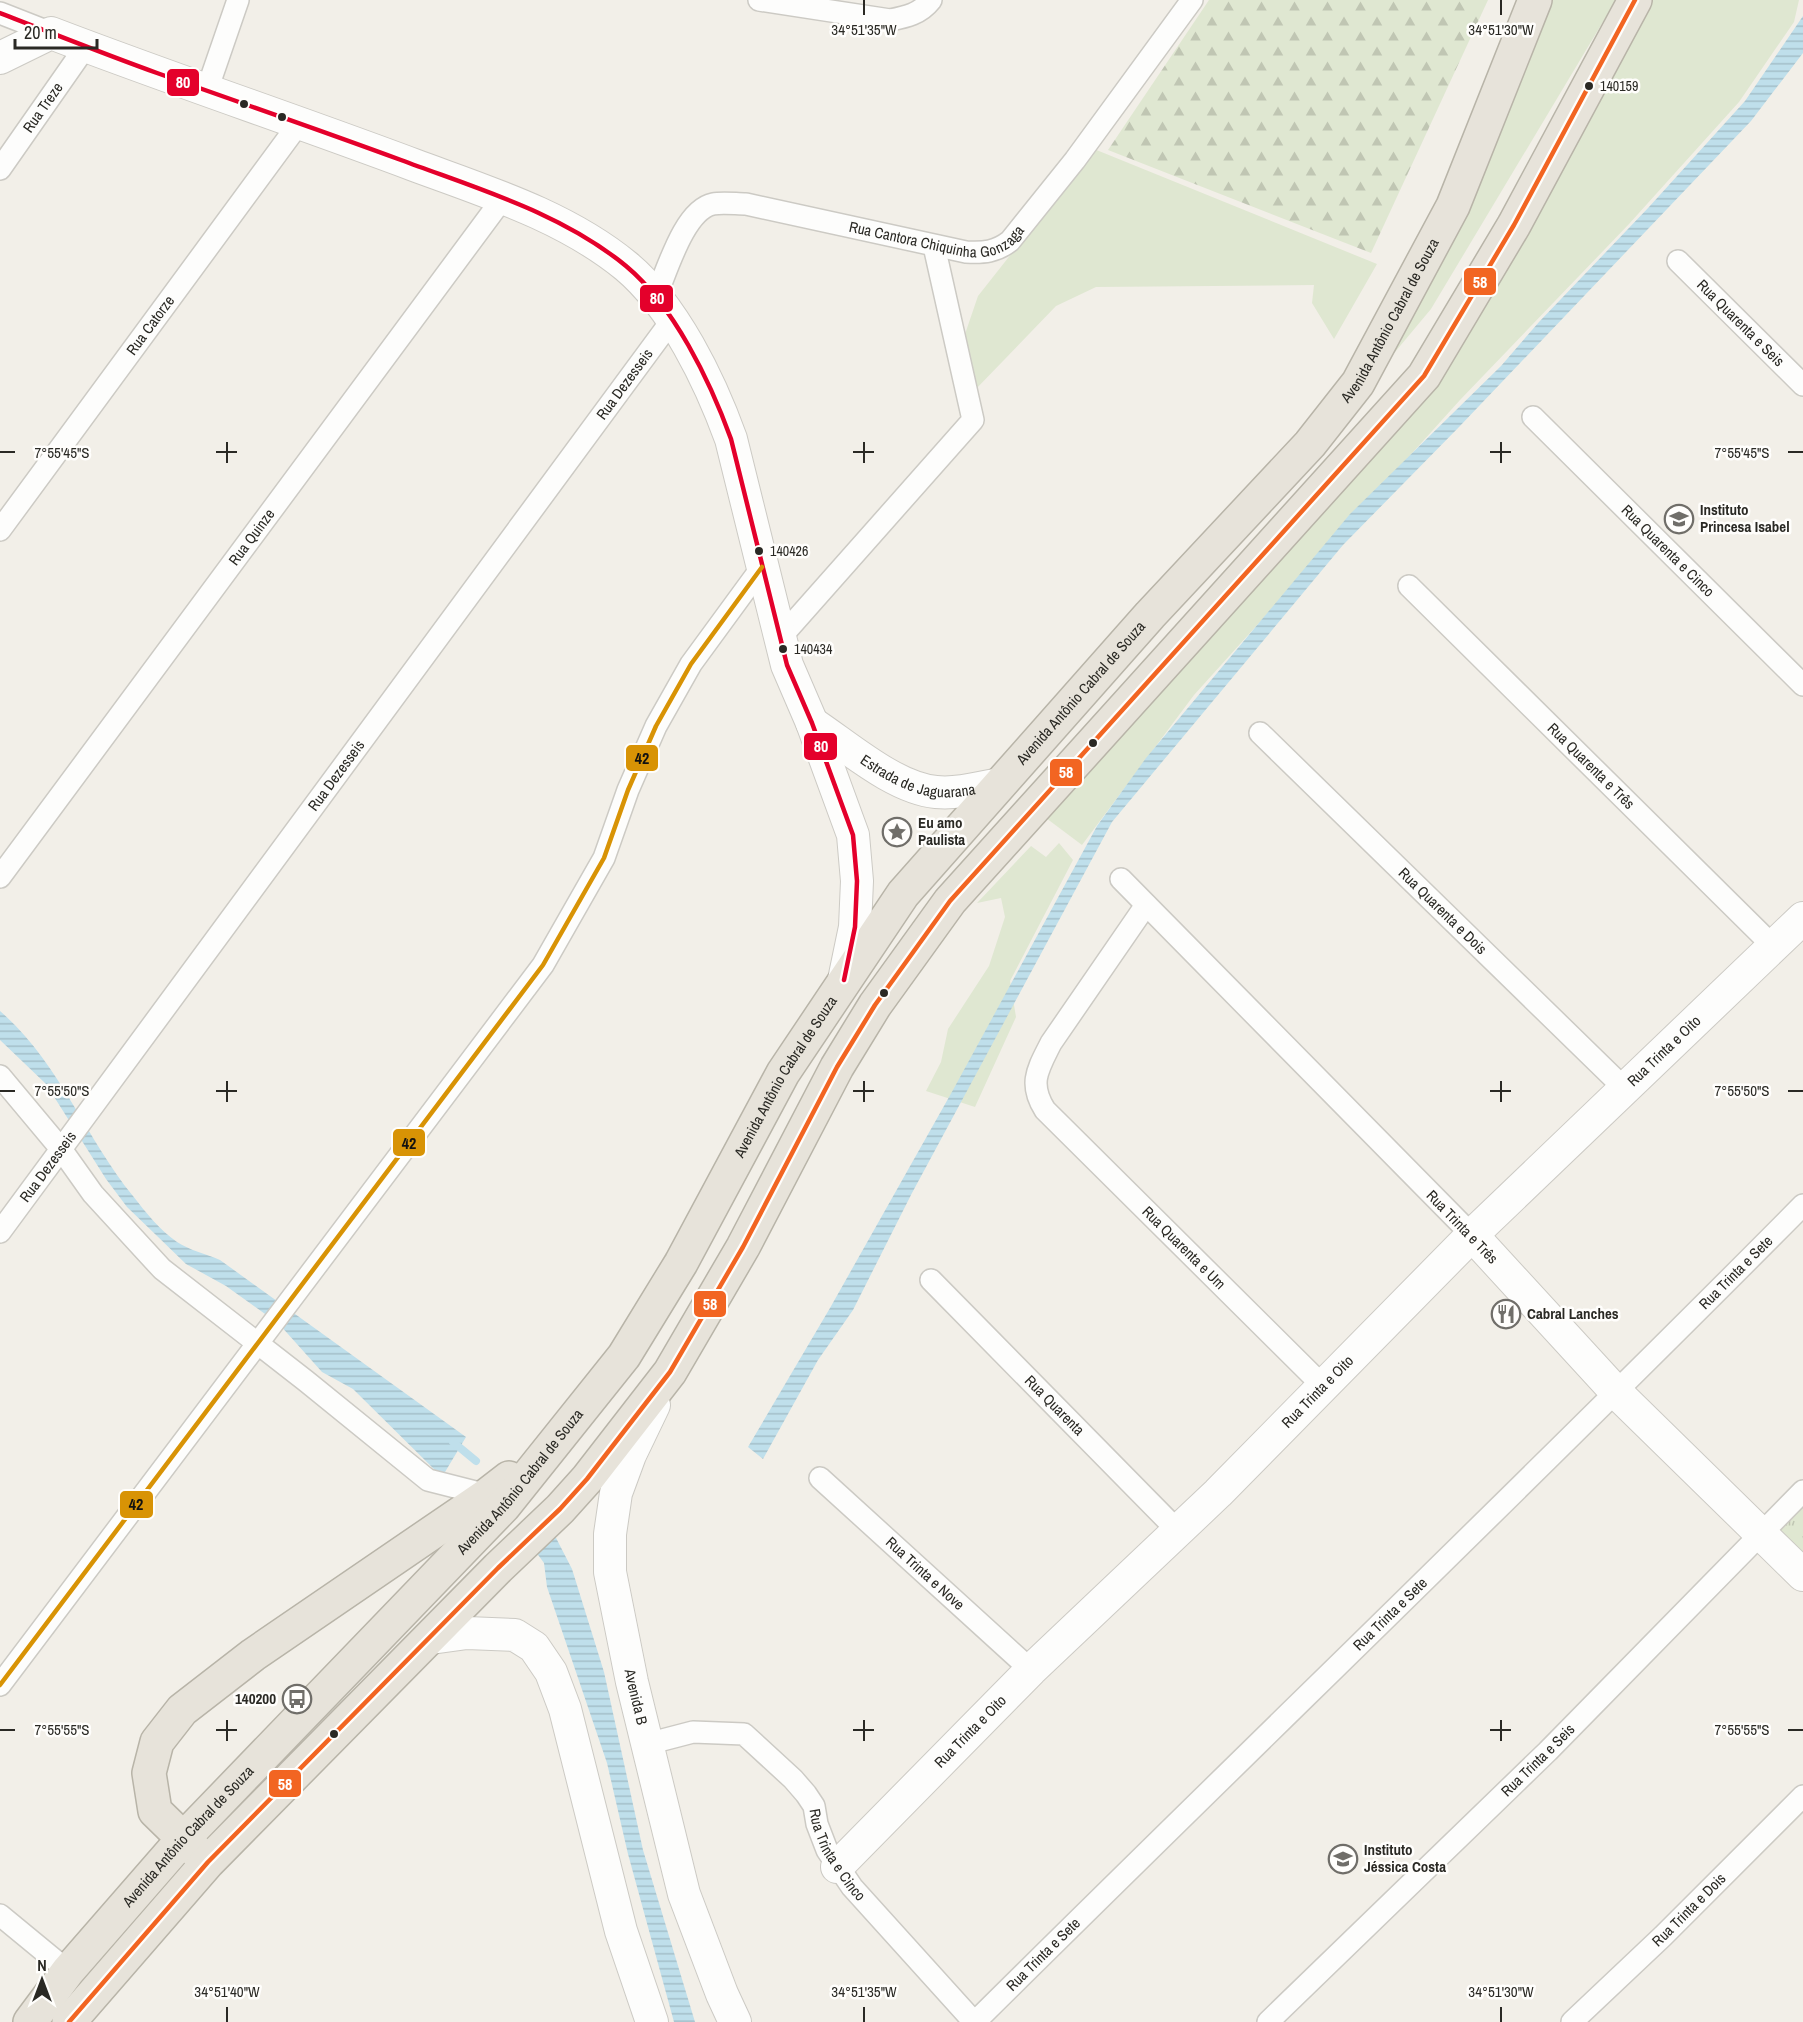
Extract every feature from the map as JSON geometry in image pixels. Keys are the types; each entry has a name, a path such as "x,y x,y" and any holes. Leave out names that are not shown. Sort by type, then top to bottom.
{"highway":[{"name":"Avenida Antônio Cabral de Souza","path":"30,2022 68,1971 183,1839 557,1438 624,1356 681,1263 783,1073 903,894 1150,615 1310,444 1358,383 1453,206 1535,0"},
{"name":"Avenida Antônio Cabral de Souza","path":"69,2022 208,1862 498,1568 560,1509 587,1479 670,1372 743,1247 837,1067 875,1005 950,901 1424,376 1514,225 1635,0"},
{"path":"208,1862 155,1811 148,1773 157,1742 182,1710 253,1655 496,1501"}],"street":[{"path":"207,90 238,0"},
{"path":"759,0 890,21 911,16 926,7 931,0"},
{"name":"Rua Cantora Chiquinha Gonzaga","path":"664,308 684,232 692,217 702,208 714,204 746,204 966,252 984,253 1000,249 1010,241 1075,160 1192,0"},
{"path":"0,13 503,198 559,223 598,245 627,267 664,308 705,377 720,409 730,439 786,664 812,723 853,835 857,881 855,927 844,980"},
{"path":"0,58 51,33"},
{"name":"Rua Treze","path":"0,169 86,46"},
{"name":"Rua Catorze","path":"0,530 300,122"},
{"name":"Rua Quinze","path":"0,877 503,198"},
{"path":"780,638 973,420 934,246"},
{"name":"Rua Quarenta e Seis","path":"1678,261 1803,385"},
{"name":"Rua Dezesseis","path":"0,1232 96,1102 664,308"},
{"name":"Rua Quarenta e Cinco","path":"1533,417 1803,685"},
{"path":"0,1685 543,965 603,858 628,790 656,726 691,664 762,567"},
{"name":"Rua Quarenta e Três","path":"1409,586 1774,947"},
{"name":"Estrada de Jaguarana","path":"812,723 904,783 935,792 962,792 1000,784"},
{"name":"Rua Quarenta e Dois","path":"1260,733 1625,1089"},
{"name":"Rua Trinta e Três","path":"1121,879 1472,1235 1617,1393 1803,1575"},
{"name":"Rua Quarenta e Um","path":"1146,905 1051,1043 1035,1083 1037,1098 1045,1110 1323,1386"},
{"name":"Rua Trinta e Oito","path":"837,1868 1031,1670 1178,1531 1472,1235 1803,918"},
{"path":"0,1076 66,1143 93,1194 162,1269 261,1339 306,1381 428,1480 496,1501"},
{"name":"Rua Trinta e Sete","path":"975,2022 1252,1748 1617,1393 1803,1205"},
{"name":"Rua Quarenta","path":"930,1280 1178,1531"},
{"name":"Avenida B","path":"670,1372 630,1455 616,1494 610,1533 610,1572 632,1682 684,1894 735,2022"},
{"name":"Rua Trinta e Nove","path":"820,1478 1031,1670"},
{"name":"Rua Trinta e Seis","path":"1268,2022 1548,1751 1803,1491"},
{"path":"431,1638 467,1633 515,1635 534,1647 551,1672 566,1709 621,1931 652,2022"},
{"name":"Rua Trinta e Cinco","path":"647,1744 693,1732 744,1734 806,1794 814,1806 817,1824 827,1850 852,1887 975,2022"},
{"name":"Rua Trinta e Dois","path":"1572,2022 1663,1936 1803,1796"},
{"path":"0,1915 68,1971"}],"green space":[{"path":"1209,0 1488,0 1371,253 1108,150"},
{"path":"1532,0 1616,0 1431,309 1380,370"},
{"path":"1645,0 1799,0 1794,22 1739,102 1629,224 1460,400 1194,695 1082,845 1042,815 1428,383"},
{"path":"1094,149 1377,264 1334,339 1312,303 1314,285 1096,287 1056,306 974,391 964,337 978,296"},
{"path":"1059,843 1073,860 1010,981 1016,1017 975,1107 926,1091 941,1062 948,1029 989,966 1005,917 1001,898 977,903 1031,846 1046,857"},
{"path":"1803,1499 1803,1578 1763,1539"}],"water":[{"path":"1803,16 1803,53 1751,121 1343,545 1112,822 912,1193 853,1310 818,1360 763,1459 748,1447 830,1308 953,1090 1097,826 1146,758 1350,514 1501,366 1539,322 1649,207 1745,101"},
{"path":"0,1011 39,1053 116,1173 143,1209 165,1232 182,1245 220,1260 466,1437 442,1477 353,1389 322,1372 279,1324 226,1286 186,1264 127,1207 106,1179 46,1084 0,1040"},
{"path":"554,1534 572,1569 604,1672 643,1850 695,2022 674,2022 628,1854 607,1763 547,1587 544,1563 536,1552"}],"waterway":[{"path":"453,1442 476,1461"}],"transit line":[{"name":"58","path":"69,2022 208,1862 498,1568 560,1509 587,1479 670,1372 743,1247 837,1067 875,1005 950,901 1424,376 1514,225 1635,0"},
{"name":"80","path":"0,13 137,66 518,204 575,231 601,247 626,266 660,302 675,323 701,369 731,439 787,665 812,723 853,835 857,881 855,927 844,980"},
{"name":"42","path":"0,1685 543,965 604,858 628,790 656,726 691,664 762,567"}],"place":[{"name":"140159","path":"1589,86"},
{"name":"Instituto Princesa Isabel","path":"1679,519"},
{"name":"140426","path":"759,551"},
{"name":"140434","path":"783,649"},
{"name":"Eu amo Paulista","path":"897,832"},
{"name":"Cabral Lanches","path":"1506,1314"},
{"name":"140200","path":"297,1699"},
{"name":"Instituto Jéssica Costa","path":"1343,1859"}]}
